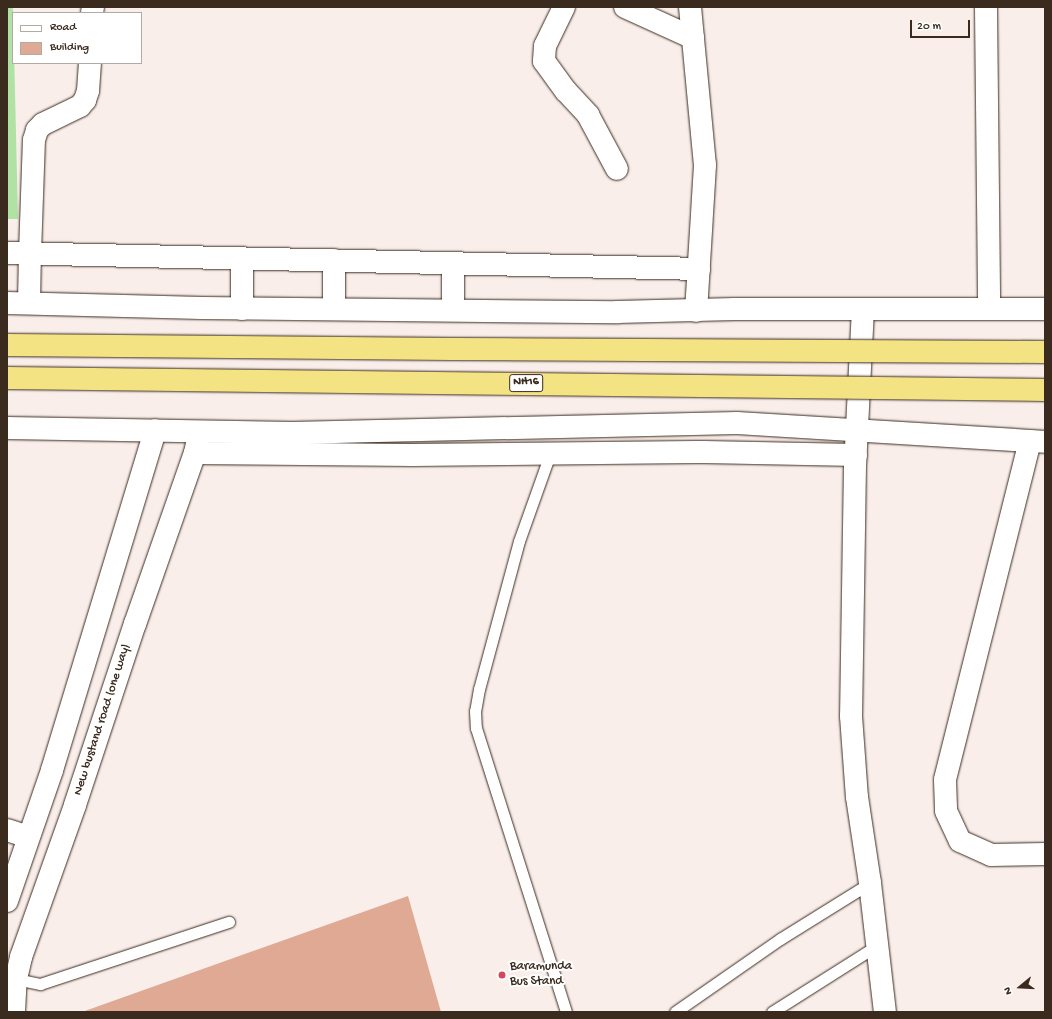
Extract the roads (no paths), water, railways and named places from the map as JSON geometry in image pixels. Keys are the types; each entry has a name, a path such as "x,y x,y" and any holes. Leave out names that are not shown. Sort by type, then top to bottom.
{"highway":[{"path":"7,344 459,350 1045,352"},
{"name":"NH16","path":"7,378 1045,390"}],"street":[{"path":"564,7 545,46 544,61 566,91 588,115 616,169"},
{"path":"625,7 693,38"},
{"path":"690,7 705,164 696,311"},
{"path":"986,7 989,309"},
{"path":"30,303 30,253 34,140 37,130 43,124 80,106 85,100 88,91 90,64"},
{"path":"7,253 699,269"},
{"path":"242,258 242,308"},
{"path":"334,260 334,309"},
{"path":"453,263 453,310"},
{"path":"7,303 242,308 453,310 696,311 735,308 1045,309"},
{"path":"863,308 856,455 851,716 857,797 870,883 885,1012"},
{"path":"7,428 200,430 292,433 737,423 1037,441 945,780 946,811 960,841 991,855 1045,854"},
{"path":"7,901 54,764 156,430"},
{"name":"New bustand road (one way)","path":"14,1012 16,979 21,957 195,453 200,430"},
{"path":"195,453 280,455 704,452 856,455"},
{"path":"54,764 84,777"}],"lane":[{"path":"550,454 519,541 479,688 475,711 476,728 566,1012"},
{"path":"675,1012 780,939 870,883"},
{"path":"16,979 40,984 229,922"},
{"path":"772,1012 878,945"}],"place":[{"name":"Baramunda Bus Stand","path":"502,975"}]}
